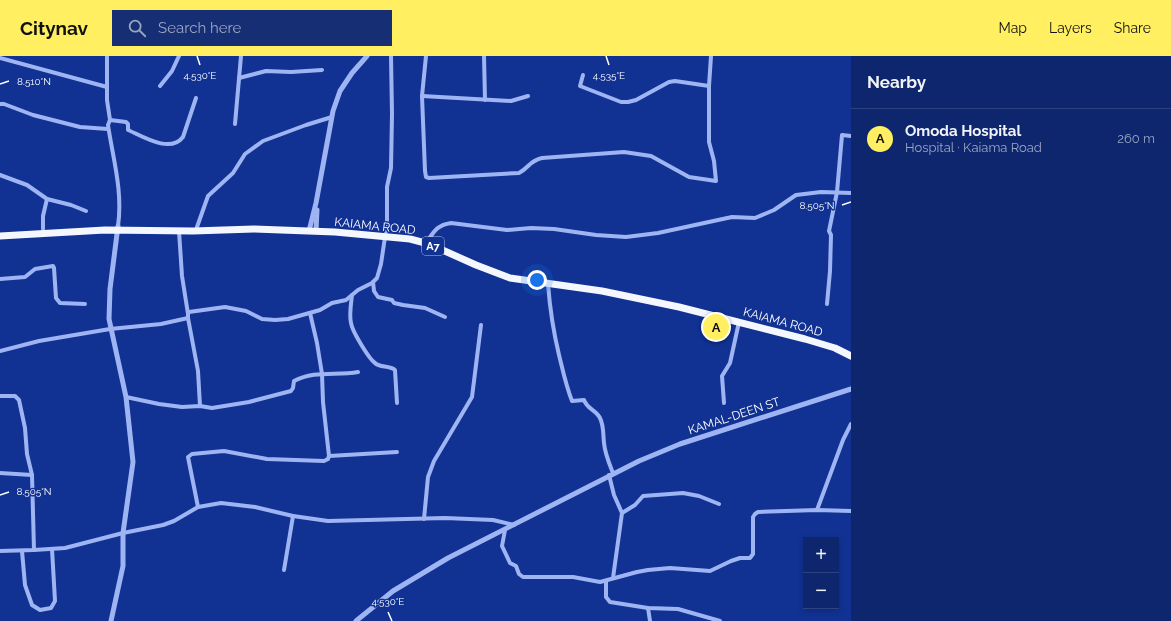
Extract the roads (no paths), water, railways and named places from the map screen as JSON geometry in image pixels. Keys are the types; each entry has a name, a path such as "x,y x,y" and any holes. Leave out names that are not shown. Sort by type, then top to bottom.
{"highway":[{"name":"KAIAMA ROAD","path":"0,231 43,228 236,226 414,236 428,240 486,266 506,273 600,287 679,303 794,331 851,351"},
{"name":"KAIAMA ROAD","path":"0,236 118,228 179,231 241,229 313,230"},
{"name":"KAIAMA ROAD","path":"385,234 419,241 503,276 621,295 679,307 811,340 835,348 851,356"}],"street":[{"path":"107,56 107,87 110,120 108,129 119,185 120,212 110,290 109,319 126,397 133,462 123,533 123,566 112,621"},
{"path":"160,86 172,71 179,56"},
{"path":"235,124 241,56"},
{"path":"313,230 316,203 333,111 340,91 352,73 367,56"},
{"path":"0,351 39,341 110,329 161,324 188,316 194,311 224,307 246,311 262,319 288,319 320,310 332,303 346,300 358,290 374,282 379,274 387,225 387,187 391,168 391,56"},
{"path":"426,56 422,96 426,177 519,173 524,170 533,160 542,158 624,152 651,156 688,177 716,181 714,161 709,142 709,86 712,56"},
{"path":"484,56 485,100"},
{"path":"0,58 107,87"},
{"path":"239,78 266,71 291,72 322,70"},
{"path":"583,75 580,86 621,102 636,100 669,82 709,86"},
{"path":"422,96 511,101 528,96"},
{"path":"110,120 126,122 128,124 128,130 154,142 172,144 181,140 183,137 196,98"},
{"path":"0,104 80,127 108,129"},
{"path":"196,227 208,196 233,173 245,154 263,141 332,117"},
{"path":"827,304 831,235 829,231 837,192 842,135 851,136"},
{"path":"0,176 27,185 47,199 71,205 86,211"},
{"path":"428,240 437,228 444,224 451,223 507,230 531,228 554,229 596,236 626,238 658,233 732,217 754,218 774,210 796,196 821,192 851,193"},
{"path":"43,228 43,216 47,199"},
{"path":"179,231 182,276 198,371 200,406"},
{"path":"0,279 25,277 35,269 53,266 57,301 60,303 85,304"},
{"path":"374,282 374,291 378,297 392,300 394,303 425,308 445,317"},
{"path":"548,284 551,322 570,397 572,401 584,400 586,406 597,413 601,420 614,495 622,513 613,578"},
{"path":"352,295 350,320 352,327 369,357 376,364 395,370 397,403"},
{"path":"198,507 188,457 192,454 224,451 267,458 324,461 328,459 329,456 323,402 322,374 310,313"},
{"path":"724,403 722,376 730,363 739,322"},
{"path":"424,519 428,477 434,462 472,397 481,325"},
{"path":"126,397 182,407 200,406 212,408 249,402 291,391 293,388 293,383 296,380 307,376 358,372"},
{"name":"KAMAL-DEEN ST","path":"356,621 393,591 420,574 448,558 625,467 680,444 851,389"},
{"path":"0,396 14,396 19,400 25,428 27,454 32,475 34,550"},
{"path":"817,510 843,440 851,424"},
{"path":"329,456 397,452"},
{"path":"0,474 32,475"},
{"path":"622,513 635,505 643,496 683,493 699,496 719,504"},
{"path":"0,551 65,548 123,533 163,525 174,521 198,507 221,503 255,507 292,516 328,521 424,519 492,520 514,524"},
{"path":"505,530 502,546 510,563 516,566 519,574 524,577 573,577 606,582 613,578 637,572 670,568 710,571 740,558 750,558 753,554 753,517 758,512 817,510 851,512"},
{"path":"284,570 292,516"},
{"path":"22,551 25,585 32,605 40,610 51,608 55,601 52,549"},
{"path":"606,582 606,597 610,602 648,608 678,609 720,621"},
{"path":"648,608 650,621"}],"place":[{"name":"Omoda Hospital","path":"716,327"}]}
